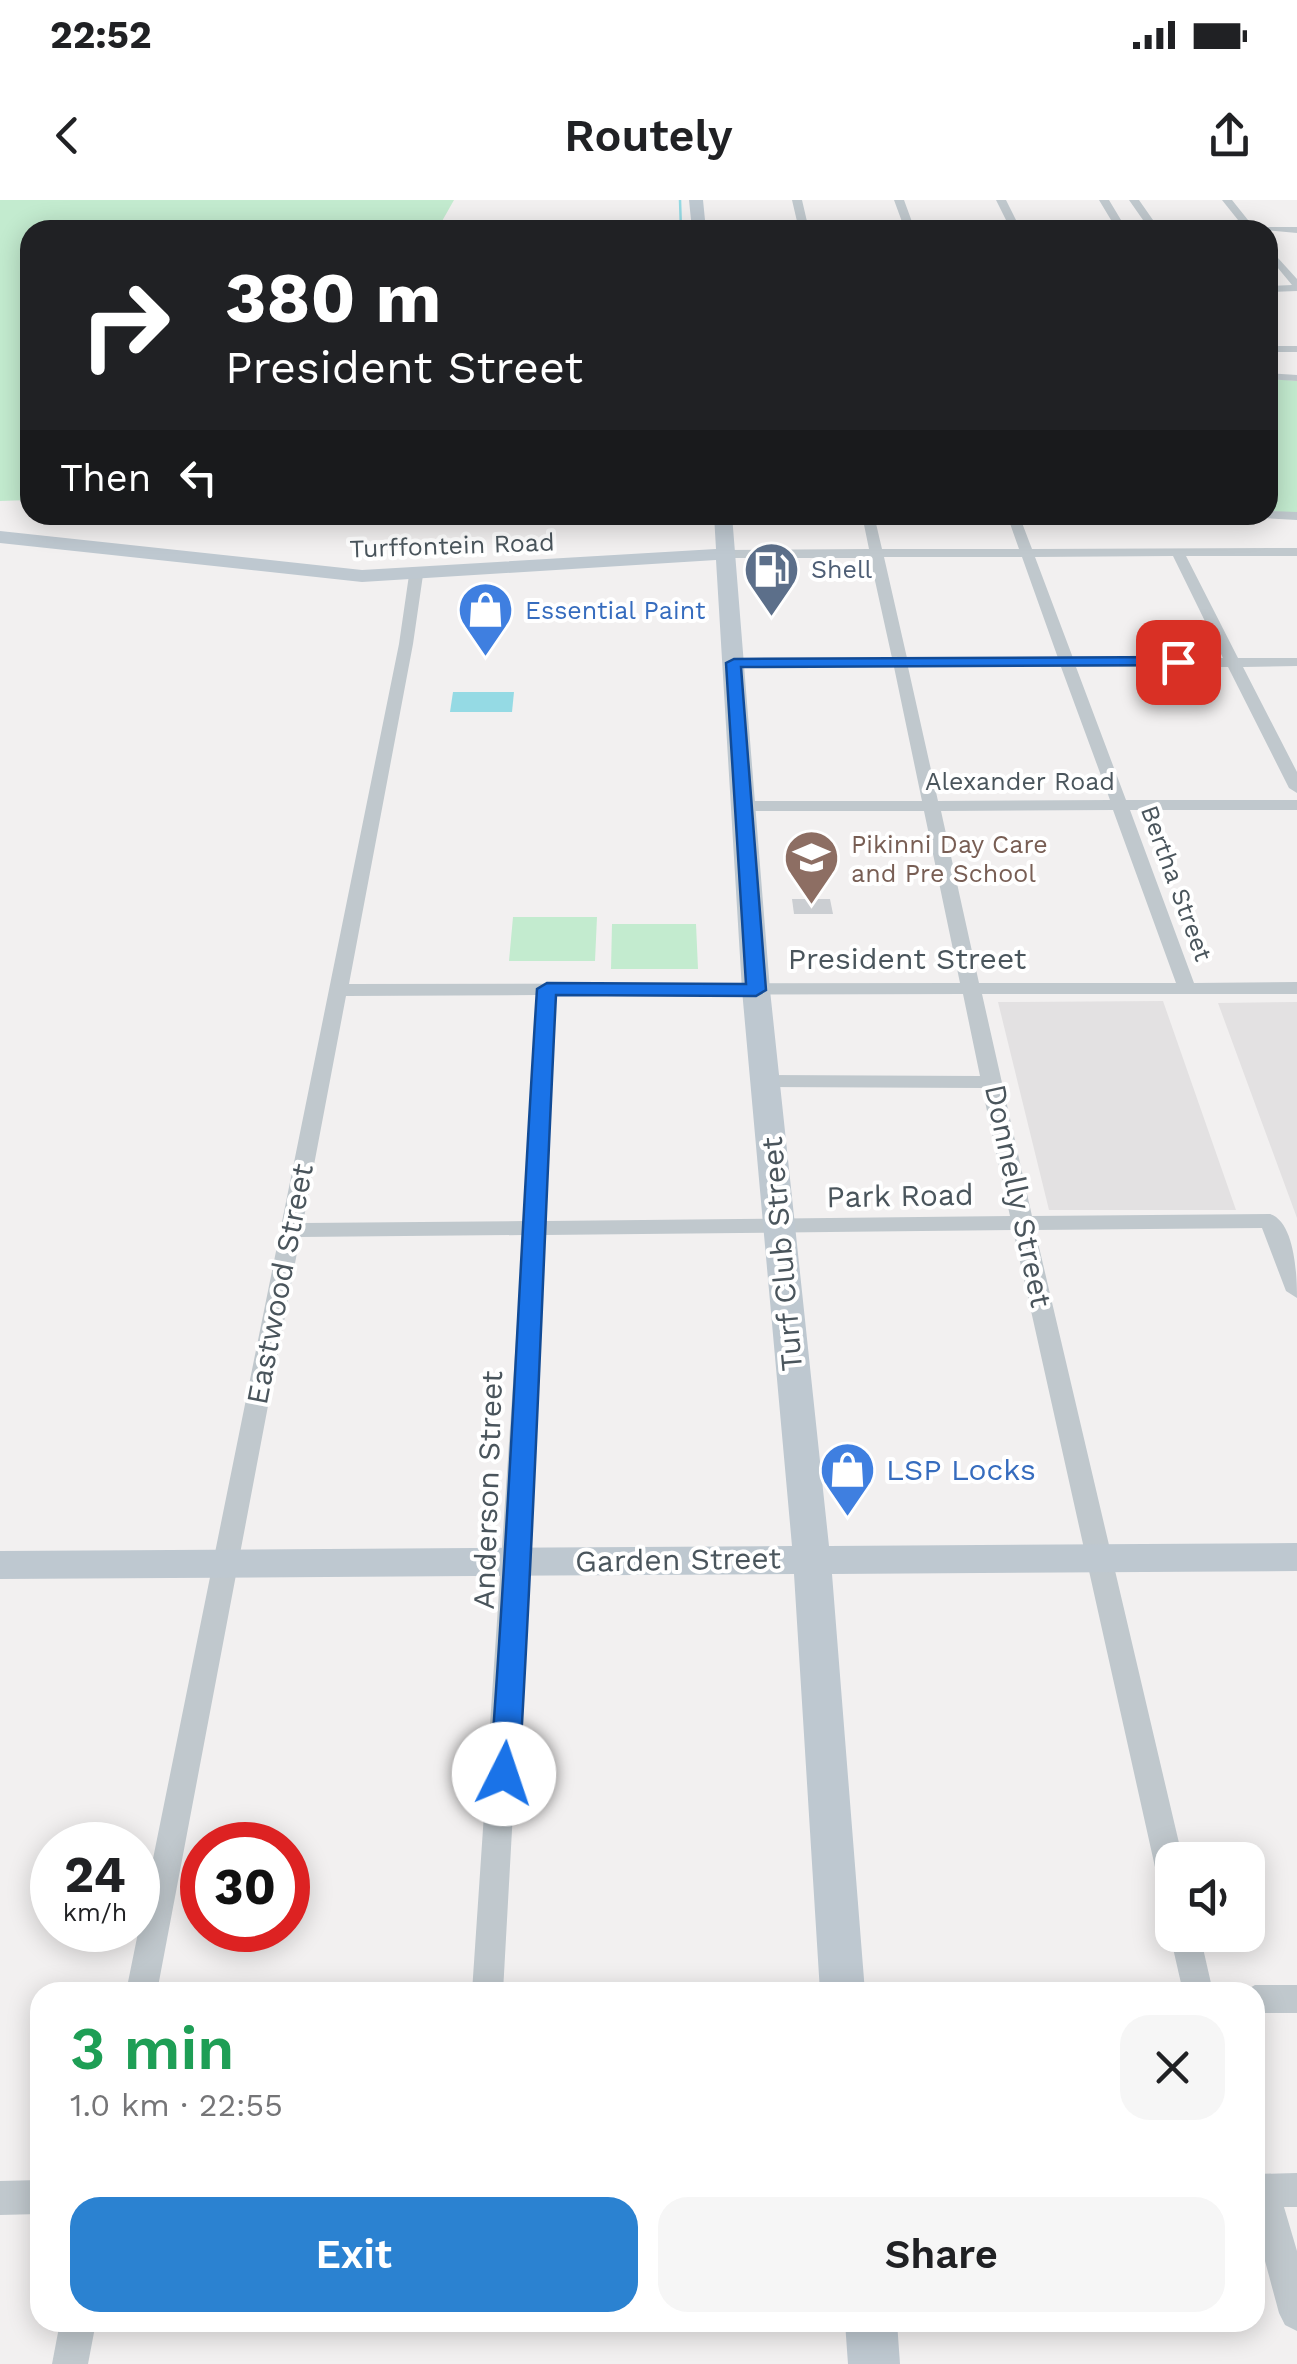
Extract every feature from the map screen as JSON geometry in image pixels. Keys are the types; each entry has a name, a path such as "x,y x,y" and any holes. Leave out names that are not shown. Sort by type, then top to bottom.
{"main road":[{"name":"Turf Club Street","path":"724,525 756,990 812,1558 842,1982"},
{"name":"Turffontein Road","path":"0,538 324,574 416,575 728,554"},
{"name":"Garden Street","path":"0,1565 1297,1556"},
{"path":"872,2332 874,2364"}],"street":[{"path":"1228,200 1243,220"},
{"path":"1278,263 1297,287"},
{"name":"Donnelly Street","path":"870,525 1023,1224 1164,1842"},
{"name":"Bertha Street","path":"1017,525 1186,988"},
{"path":"1178,552 1297,788"},
{"path":"728,554 1297,552"},
{"name":"Eastwood Street","path":"143,1982 416,575"},
{"path":"734,663 1297,662"},
{"name":"Alexander Road","path":"743,806 1297,805"},
{"name":"President Street","path":"338,990 1297,988"},
{"name":"Anderson Street","path":"488,1982 519,1563 523,1396 536,1228 547,989"},
{"path":"766,1081 993,1082"},
{"name":"Park Road","path":"291,1230 1270,1221 1297,1291"},
{"path":"1190,1952 1196,1982"},
{"path":"1265,1999 1297,1999"},
{"path":"1272,2191 1297,2313"},
{"path":"0,2198 30,2197"},
{"path":"70,2364 76,2332"}],"shaded area":[{"path":"1163,1001 1236,1210 1049,1210 998,1002"},
{"path":"1297,1002 1297,1218 1218,1003"}],"green space":[{"path":"0,200 454,200 443,220 20,220 20,500 0,501"},
{"path":"1278,379 1297,381 1297,513 1278,512"},
{"path":"513,917 597,917 595,961 509,961"},
{"path":"612,924 696,924 698,969 611,969"}],"water":[{"path":"453,692 514,692 512,712 450,712"}],"building":[{"name":"Pikinni Day Care and Pre School","path":"792,899 830,899 833,914 794,914"}],"waterway":[{"path":"680,200 681,220"}],"place":[{"name":"Shell","path":"772,618"},
{"name":"Essential Paint","path":"486,659"},
{"name":"Pikinni Day Care and Pre School","path":"812,907"},
{"name":"LSP Locks","path":"847,1519"}],"route":[{"path":"504,1774 519,1563 523,1396 536,1228 547,989 756,990 734,663 1178,662"}]}
